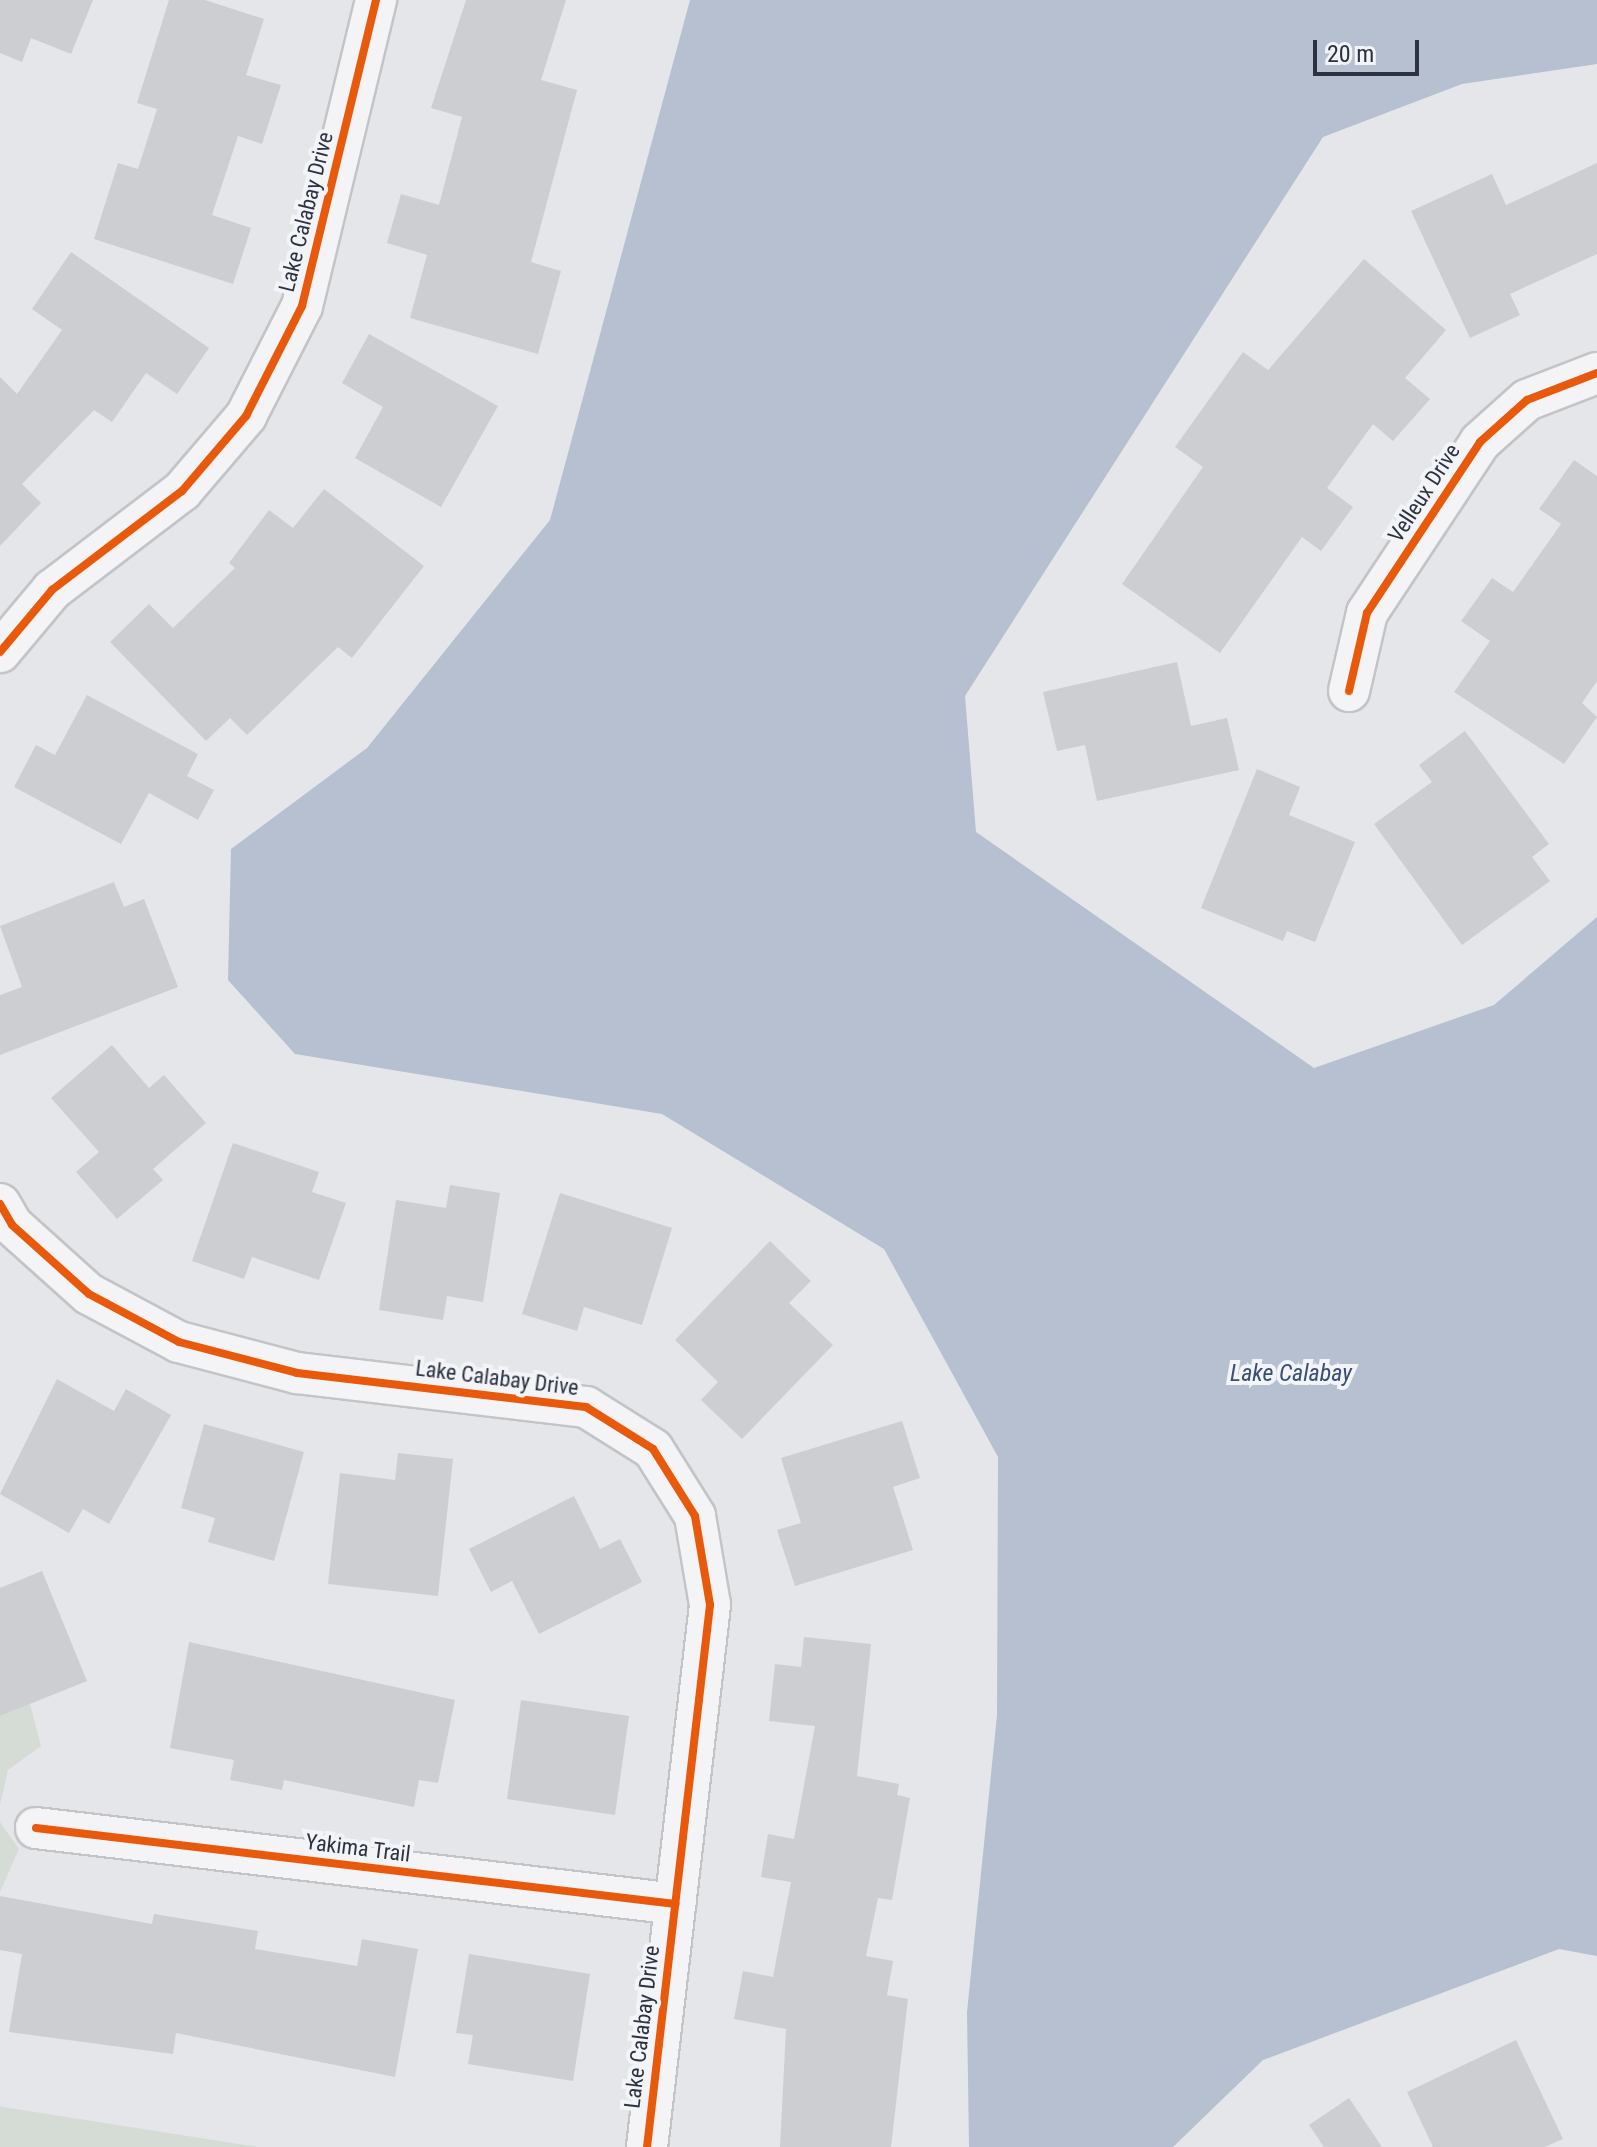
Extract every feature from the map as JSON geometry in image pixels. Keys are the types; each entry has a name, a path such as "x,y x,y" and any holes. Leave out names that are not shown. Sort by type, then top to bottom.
{"street":[{"name":"Lake Calabay Drive","path":"0,652 52,590 182,491 246,416 302,306 376,0"},
{"name":"Velleux Drive","path":"1349,691 1367,613 1480,442 1527,400 1597,373"},
{"name":"Lake Calabay Drive","path":"0,1204 12,1225 89,1294 179,1342 297,1373 586,1407 653,1449 695,1516 710,1605 647,2147"},
{"name":"Yakima Trail","path":"36,1828 676,1904"}],"shaded area":[{"path":"30,1704 41,1746 8,1770 0,1805 0,1716"},
{"path":"0,1822 19,1849 0,1892"},
{"path":"0,2106 3,2107 257,2147 0,2147"}],"water":[{"name":"Lake Calabay","path":"690,0 1597,0 1597,64 1462,84 1323,137 965,696 976,832 1314,1068 1494,1005 1597,917 1597,1956 1559,1949 1263,2060 1173,2147 969,2147 967,2012 997,1715 998,1457 884,1249 662,1114 295,1054 228,980 231,849 367,748 550,520"}],"building":[{"path":"0,0 93,0 71,54 31,38 22,62 0,53"},
{"path":"169,0 205,0 264,19 246,75 281,85 262,144 238,136 212,215 251,228 233,284 94,239 118,163 138,169 157,109 137,103"},
{"path":"466,0 566,0 541,80 577,90 531,262 561,271 538,354 410,318 427,255 387,243 401,194 439,205 462,117 431,108"},
{"path":"1597,163 1597,254 1510,294 1520,315 1470,338 1411,211 1492,174 1506,205"},
{"path":"71,252 209,348 177,394 146,373 112,422 94,410 22,484 41,503 0,546 0,377 17,394 62,330 32,309"},
{"path":"1364,259 1446,330 1405,378 1430,399 1393,441 1373,424 1327,488 1353,507 1321,551 1302,537 1220,653 1122,584 1203,467 1175,447 1243,352 1268,370"},
{"path":"369,334 498,406 441,507 355,458 383,407 342,383"},
{"path":"1574,460 1597,476 1597,681 1582,703 1597,717 1564,764 1454,692 1490,641 1461,621 1492,578 1513,592 1561,524 1539,509"},
{"path":"324,489 424,566 352,658 338,647 247,735 230,718 206,741 110,642 149,604 173,628 235,568 229,563 269,510 293,528"},
{"path":"1177,662 1191,726 1227,718 1239,770 1097,801 1085,745 1057,751 1043,692"},
{"path":"87,695 198,754 187,776 214,790 198,820 149,793 121,844 14,787 36,745 55,755"},
{"path":"1465,731 1549,844 1532,857 1550,881 1462,945 1374,824 1432,782 1419,765"},
{"path":"1257,769 1300,787 1289,815 1355,842 1315,942 1287,931 1283,941 1201,908"},
{"path":"114,882 124,907 144,899 178,987 0,1055 0,995 22,987 0,926"},
{"path":"112,1045 149,1088 164,1075 206,1123 153,1169 163,1180 117,1219 76,1172 99,1152 51,1098"},
{"path":"233,1143 319,1172 312,1192 346,1203 319,1280 252,1257 244,1279 192,1261"},
{"path":"450,1185 500,1193 483,1302 447,1296 443,1320 379,1310 396,1200 446,1208"},
{"path":"560,1193 672,1228 642,1325 584,1307 577,1331 522,1314"},
{"path":"770,1241 811,1281 789,1303 833,1345 742,1439 701,1400 718,1382 675,1340"},
{"path":"57,1379 114,1411 126,1389 171,1415 109,1524 83,1509 69,1533 0,1494"},
{"path":"902,1421 920,1478 893,1487 913,1550 795,1586 777,1530 801,1523 781,1458"},
{"path":"204,1424 304,1452 274,1561 208,1542 215,1518 181,1508"},
{"path":"398,1453 453,1459 438,1596 328,1584 340,1473 395,1480"},
{"path":"574,1496 600,1549 620,1539 642,1582 539,1634 512,1581 491,1592 469,1549"},
{"path":"42,1571 87,1681 0,1716 0,1588"},
{"path":"804,1637 871,1644 857,1776 899,1784 897,1795 910,1798 892,1900 878,1898 866,1956 893,1961 887,1995 908,1999 891,2147 780,2147 786,2029 734,2019 743,1971 773,1977 791,1882 761,1877 768,1834 794,1839 815,1726 769,1721 775,1664 801,1667"},
{"path":"189,1642 455,1700 438,1783 419,1780 414,1807 284,1780 282,1790 230,1780 234,1760 170,1748"},
{"path":"521,1700 629,1716 615,1815 507,1799"},
{"path":"0,1896 152,1924 154,1914 258,1931 255,1949 357,1966 362,1939 418,1949 395,2077 176,2033 173,2054 9,2032 22,1954 0,1950"},
{"path":"469,1954 590,1974 573,2081 468,2064 473,2035 456,2033"},
{"path":"1516,2040 1563,2139 1545,2147 1433,2147 1407,2092"},
{"path":"1349,2098 1382,2147 1324,2147 1309,2125"}],"cycle path":[{"path":"0,652 52,590 182,491 246,416 302,306 376,0"},
{"path":"1349,691 1367,613 1480,442 1527,400 1597,373"},
{"path":"0,1204 12,1225 89,1294 179,1342 297,1373 586,1407 653,1449 695,1516 710,1605 647,2147"},
{"path":"36,1828 676,1904"}]}
